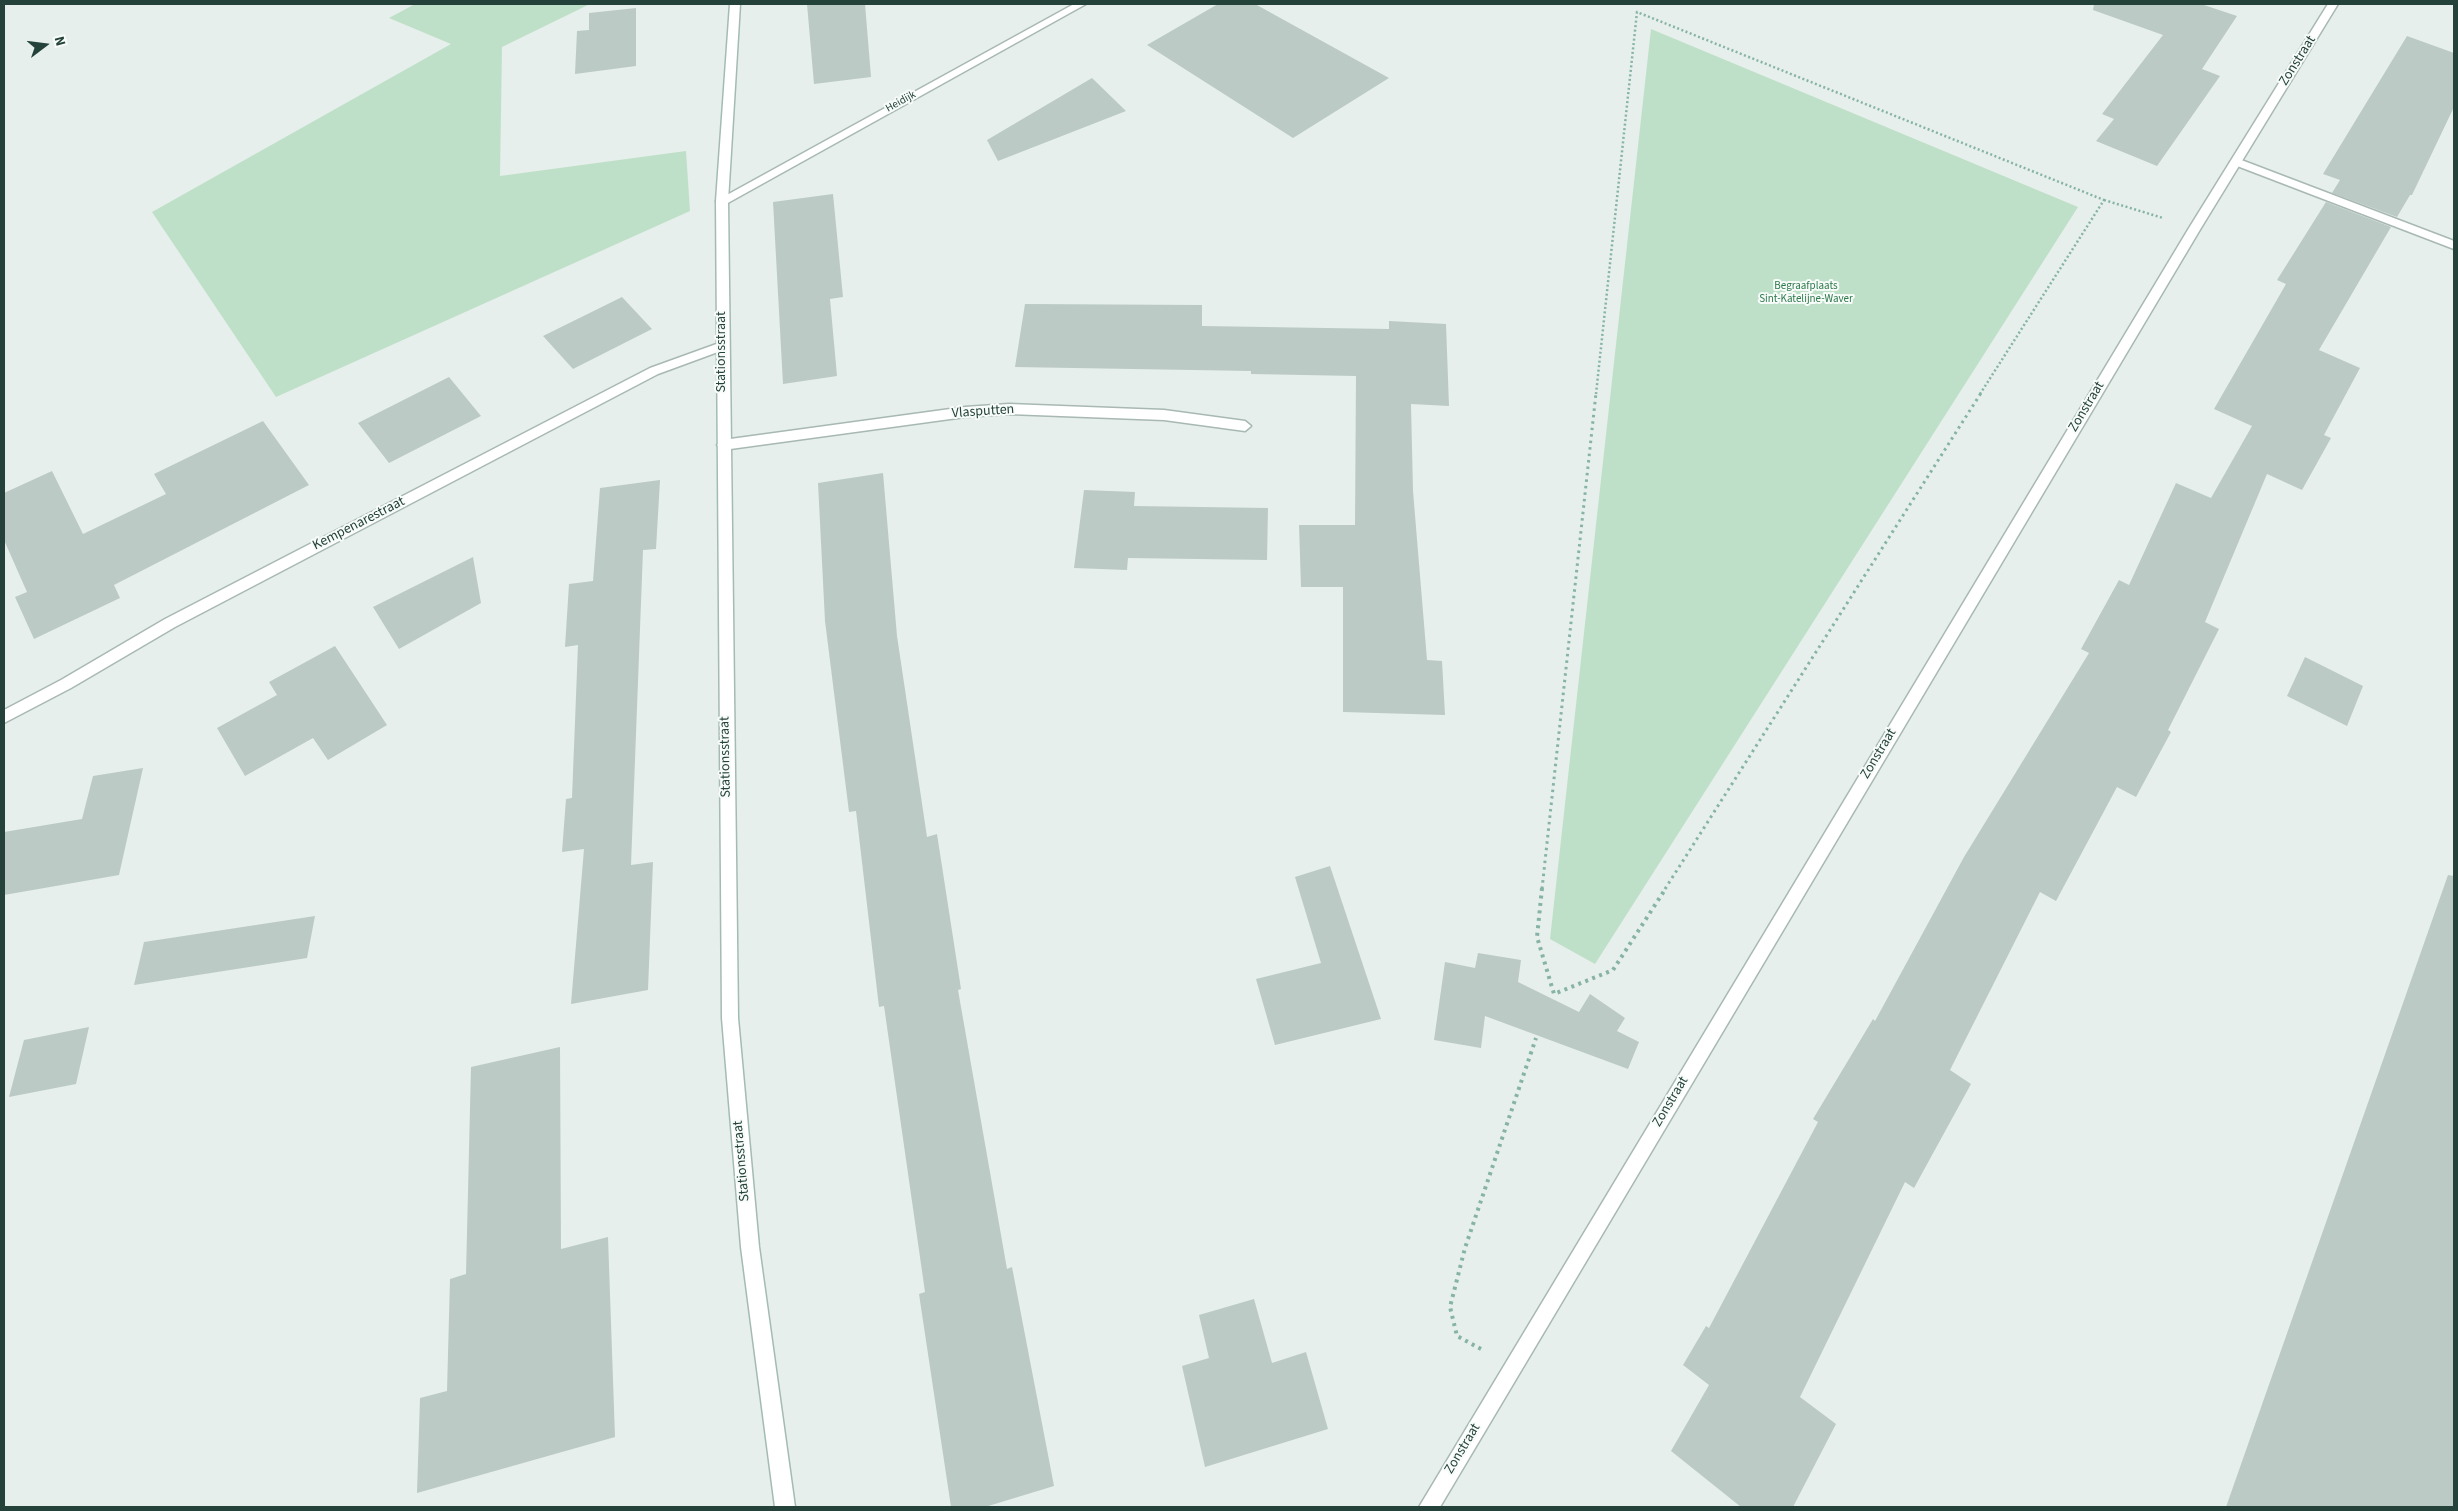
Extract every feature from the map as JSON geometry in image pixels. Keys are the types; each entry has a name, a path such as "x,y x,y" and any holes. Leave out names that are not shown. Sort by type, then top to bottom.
{"street":[{"name":"Stationsstraat","path":"735,4 722,201 730,1018 750,1247 785,1507"},
{"name":"Heidijk","path":"722,201 1081,4"},
{"name":"Zonstraat","path":"1429,1507 2194,228 2333,4"},
{"path":"2236,162 2454,245"},
{"name":"Kempenarestraat","path":"4,717 66,684 170,623 645,376 722,346"},
{"name":"Vlasputten","path":"723,445 966,412 1009,409 1164,415 1245,426"}],"path":[{"path":"2104,200 1613,970 1554,994 1537,937 1637,12 2104,200 2194,228"},
{"path":"1516,1360 1480,1349 1457,1336 1450,1307 1465,1248 1536,1038"}],"green space":[{"path":"415,4 590,4 502,47 500,176 686,151 690,211 276,397 152,212 451,44 389,18"},
{"name":"Begraafplaats Sint-Katelijne-Waver","path":"1651,29 2078,207 1595,964 1550,939"}],"building":[{"path":"807,4 865,4 871,77 814,84"},
{"path":"1218,4 1255,4 1389,78 1293,138 1147,45"},
{"path":"2094,4 2201,4 2237,16 2202,69 2220,76 2157,166 2096,141 2114,119 2102,114 2163,35 2093,10"},
{"path":"636,8 636,66 575,74 577,31 589,30 589,13"},
{"path":"2407,36 2454,53 2454,107 2412,195 2410,195 2397,217 2332,193 2340,180 2323,174"},
{"path":"1092,78 1126,111 998,161 987,140"},
{"path":"833,194 843,297 830,299 837,376 783,384 773,202"},
{"path":"2326,202 2391,227 2319,350 2360,368 2324,435 2331,438 2302,490 2267,474 2205,622 2219,629 2168,730 2171,732 2136,797 2117,787 2056,901 2040,892 1950,1070 1971,1084 1914,1188 1905,1182 1800,1397 1836,1424 1793,1507 1741,1507 1671,1451 1709,1385 1683,1365 1706,1326 1709,1328 1818,1122 1813,1119 1873,1019 1875,1021 1964,857 2089,653 2081,649 2119,580 2129,585 2176,483 2211,498 2252,426 2214,409 2286,284 2277,280"},
{"path":"622,297 652,329 573,369 543,336"},
{"path":"1025,304 1202,305 1202,326 1389,329 1389,321 1446,324 1449,406 1411,404 1413,491 1427,660 1442,661 1445,715 1343,712 1343,587 1301,587 1299,525 1355,525 1356,376 1251,374 1251,371 1015,367"},
{"path":"449,377 481,416 389,463 358,423"},
{"path":"263,421 309,485 114,585 120,598 34,639 15,597 27,592 4,540 4,493 52,471 83,534 166,494 154,474"},
{"path":"883,473 897,636 927,837 937,834 961,989 958,990 1007,1269 1012,1267 1054,1486 985,1507 951,1507 919,1294 925,1292 884,1006 879,1007 856,811 849,812 825,621 818,483"},
{"path":"660,480 656,549 643,550 631,865 653,862 648,990 571,1004 584,849 562,852 566,799 572,798 578,645 565,647 569,584 593,581 600,488"},
{"path":"1084,490 1135,492 1134,506 1268,508 1267,560 1128,558 1127,570 1074,568"},
{"path":"473,557 481,603 399,649 373,607"},
{"path":"335,646 387,725 328,760 313,738 245,776 217,728 277,695 269,682"},
{"path":"2305,657 2363,686 2347,726 2287,696"},
{"path":"143,768 119,875 4,895 4,832 82,819 93,776"},
{"path":"1330,866 1381,1019 1275,1045 1256,979 1321,963 1295,877"},
{"path":"2448,875 2454,876 2454,1507 2226,1507"},
{"path":"315,916 307,958 134,985 144,942"},
{"path":"1478,953 1521,960 1518,982 1579,1012 1590,994 1625,1018 1617,1031 1639,1042 1628,1069 1485,1016 1481,1048 1434,1040 1445,962 1475,968"},
{"path":"89,1027 76,1084 9,1097 24,1040"},
{"path":"560,1047 561,1249 608,1237 615,1437 417,1493 420,1398 447,1391 450,1279 466,1274 471,1067"},
{"path":"1254,1299 1272,1363 1306,1352 1328,1429 1205,1467 1182,1366 1209,1358 1199,1315"}]}
